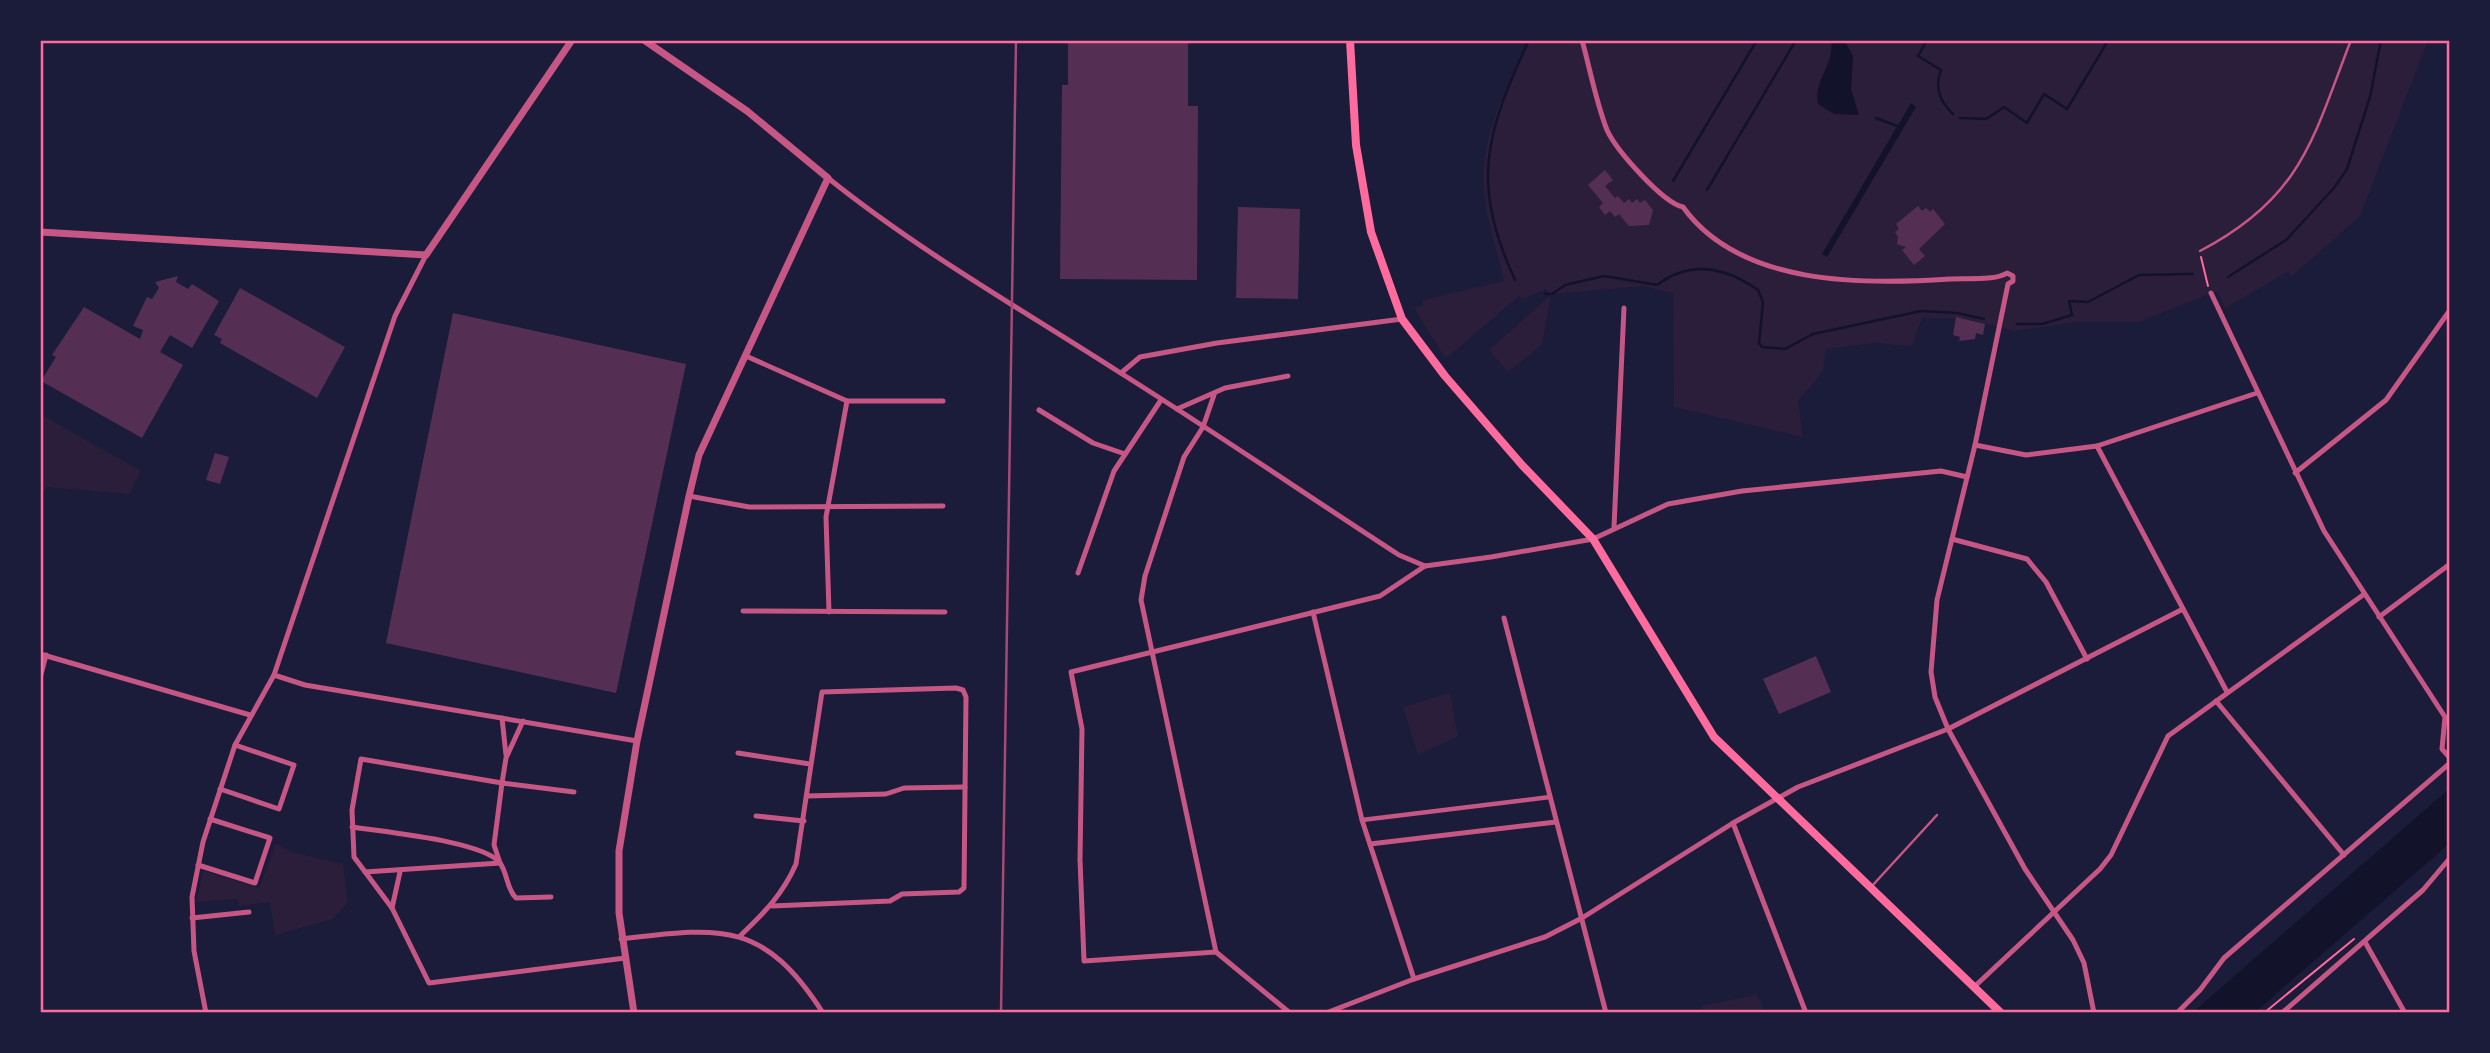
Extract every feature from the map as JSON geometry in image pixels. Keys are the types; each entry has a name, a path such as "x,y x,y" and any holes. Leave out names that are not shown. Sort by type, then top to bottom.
{"main road":[{"path":"1350,40 1356,145 1371,232 1402,319 1445,376 1593,539 1714,737 1775,799 2001,1013"}],"street":[{"path":"205,1013 194,951 192,897 210,819 235,745 274,675 395,316 426,255 572,40"},
{"path":"644,40 747,111 870,211 979,286 1122,373 1399,555 1425,566"},
{"path":"1582,40 1608,132 1643,177 1676,205 1683,207 1697,226 1719,243 1789,270 1852,282 2004,276 2010,273 2017,277 2008,284"},
{"path":"634,1013 621,939 617,885 619,851 636,741 699,455 828,178"},
{"path":"40,232 426,255"},
{"path":"2004,276 2008,284 1999,331 1975,445 1937,600 1931,672 1935,697 1948,729 2025,869 2084,963 2094,1013"},
{"path":"2177,1013 2200,990 2224,958 2450,761 2442,749 2447,715 2363,595 2324,531 2211,293"},
{"path":"1615,527 1624,308"},
{"path":"2295,473 2386,400 2450,310"},
{"path":"1122,373 1140,357 1217,343 1402,319"},
{"path":"746,356 847,401 943,401"},
{"path":"1177,409 1225,388 1289,376"},
{"path":"1975,445 2026,455 2097,446 2257,393"},
{"path":"1214,395 1203,427 1184,457 1145,576 1141,600 1216,952 1290,1013"},
{"path":"1078,573 1114,471 1161,400"},
{"path":"830,612 827,507 847,401"},
{"path":"1039,410 1093,443 1125,454"},
{"path":"2097,446 2227,692"},
{"path":"1216,952 1084,961 1080,859 1082,729 1071,672 1380,596 1425,566 1492,558 1593,539 1668,504 1742,491 1941,471 1967,477"},
{"path":"690,496 749,507 943,506"},
{"path":"1952,539 2027,559 2046,582 2087,659"},
{"path":"2379,617 2450,564"},
{"path":"1974,987 2111,855 2168,736 2363,595"},
{"path":"1326,1013 1414,979 1545,937 1582,918 1733,822 1775,799 1863,760 1948,729 2183,609"},
{"path":"743,611 945,612"},
{"path":"1313,612 1362,820 1414,979"},
{"path":"1504,618 1606,1013"},
{"path":"40,678 43,654 250,715"},
{"path":"274,675 305,685 636,741"},
{"path":"741,935 772,906 788,884 796,864 822,692 963,690 966,697 964,888 959,892 902,894 890,901 772,906"},
{"path":"2216,701 2344,855"},
{"path":"502,718 506,758 494,845 509,891 516,898 551,897"},
{"path":"506,758 523,721"},
{"path":"220,789 279,810 294,765 235,745"},
{"path":"738,753 810,764"},
{"path":"574,792 360,759 352,827 354,857 392,908 429,983 625,958"},
{"path":"807,796 886,794 904,788 965,786"},
{"path":"1362,820 1550,797"},
{"path":"755,816 804,821"},
{"path":"198,864 255,883 270,838 210,819"},
{"path":"1370,844 1556,822"},
{"path":"1733,822 1806,1013"},
{"path":"352,827 480,848 500,863"},
{"path":"2282,1013 2423,890 2449,860"},
{"path":"365,872 400,872 500,863"},
{"path":"392,908 400,872"},
{"path":"192,918 249,912"},
{"path":"621,939 703,930 741,935 774,956 813,996 823,1013"},
{"path":"2365,942 2405,1013"}],"lane":[{"path":"2200,251 2243,224 2290,180 2316,133 2351,40"},
{"path":"1869,888 1937,815"}],"path":[{"path":"2200,251 2204,277 2211,293"},
{"path":"2264,1013 2352,938"}],"shaded area":[{"path":"1528,40 2428,40 2360,216 2290,278 2289,271 2225,308 2217,291 2138,322 2076,322 2014,331 1964,318 1922,318 1912,346 1874,343 1826,349 1823,372 1798,401 1803,437 1674,407 1673,293 1643,286 1564,293 1551,293 1545,289 1523,299 1519,296 1447,357 1443,355 1414,308 1423,305 1423,300 1504,281 1487,213 1484,171 1496,113"},
{"path":"1831,40 1844,40 1853,56 1851,89 1859,115 1834,114 1818,104 1818,87 1830,57"},
{"path":"1911,103 1916,107 1827,257 1822,254"},
{"path":"1551,295 1542,345 1508,372 1489,350"},
{"path":"40,414 141,471 129,494 47,487 40,498"},
{"path":"1450,693 1458,736 1418,755 1403,707"},
{"path":"2450,788 2450,843 2254,1013 2192,1013"},
{"path":"276,843 291,852 343,864 348,902 333,919 275,935 270,902 239,906 238,899 196,902 203,871 259,888"},
{"path":"1757,995 1765,1013 1704,1013 1701,1006"}],"building":[{"path":"1068,40 1188,40 1188,106 1198,106 1197,280 1060,279 1062,85 1068,85"},
{"path":"1605,170 1613,180 1605,186 1615,198 1618,196 1624,203 1629,199 1632,203 1637,199 1640,203 1645,200 1653,210 1649,225 1629,226 1619,214 1615,217 1610,211 1605,215 1599,207 1603,203 1588,185"},
{"path":"1918,206 1922,211 1926,208 1930,212 1933,209 1945,224 1919,249 1925,256 1914,265 1902,250 1906,247 1897,244 1898,237 1895,232 1899,229 1896,224"},
{"path":"1238,207 1300,209 1298,299 1236,298"},
{"path":"178,276 176,282 188,289 192,284 219,301 192,348 170,335 160,352 183,365 142,438 41,381 56,357 52,355 84,307 140,339 143,330 133,326 147,297 152,299 159,288 155,282"},
{"path":"240,288 345,347 317,398 220,343 222,339 214,335"},
{"path":"453,313 686,364 616,693 386,643"},
{"path":"1956,317 1985,324 1983,335 1976,333 1975,339 1959,341 1960,337 1953,335"},
{"path":"215,453 229,457 220,484 206,480"},
{"path":"1816,656 1831,692 1779,714 1763,679"}],"waterway":[{"path":"1515,280 1492,214 1488,186 1489,158 1502,103 1529,40"},
{"path":"1673,181 1757,40"},
{"path":"1707,190 1796,40"},
{"path":"1927,40 1918,56 1941,70 1938,83 1940,94 1953,114"},
{"path":"2228,277 2286,240 2334,188 2347,169 2370,97 2381,40"},
{"path":"1960,118 1986,119 2004,107 2027,123 2044,94 2067,109 2106,44"},
{"path":"1876,118 1897,126"},
{"path":"1545,294 1552,294 1565,285 1604,276 1657,285 1682,272 1720,272 1758,290 1763,302 1759,343 1762,347 1785,349 1813,334 1921,311 1957,313 1984,319"},
{"path":"2017,324 2042,324 2072,315 2069,301 2088,302 2139,275 2193,274"}],"railway":[{"path":"1001,1013 1016,40"}]}
